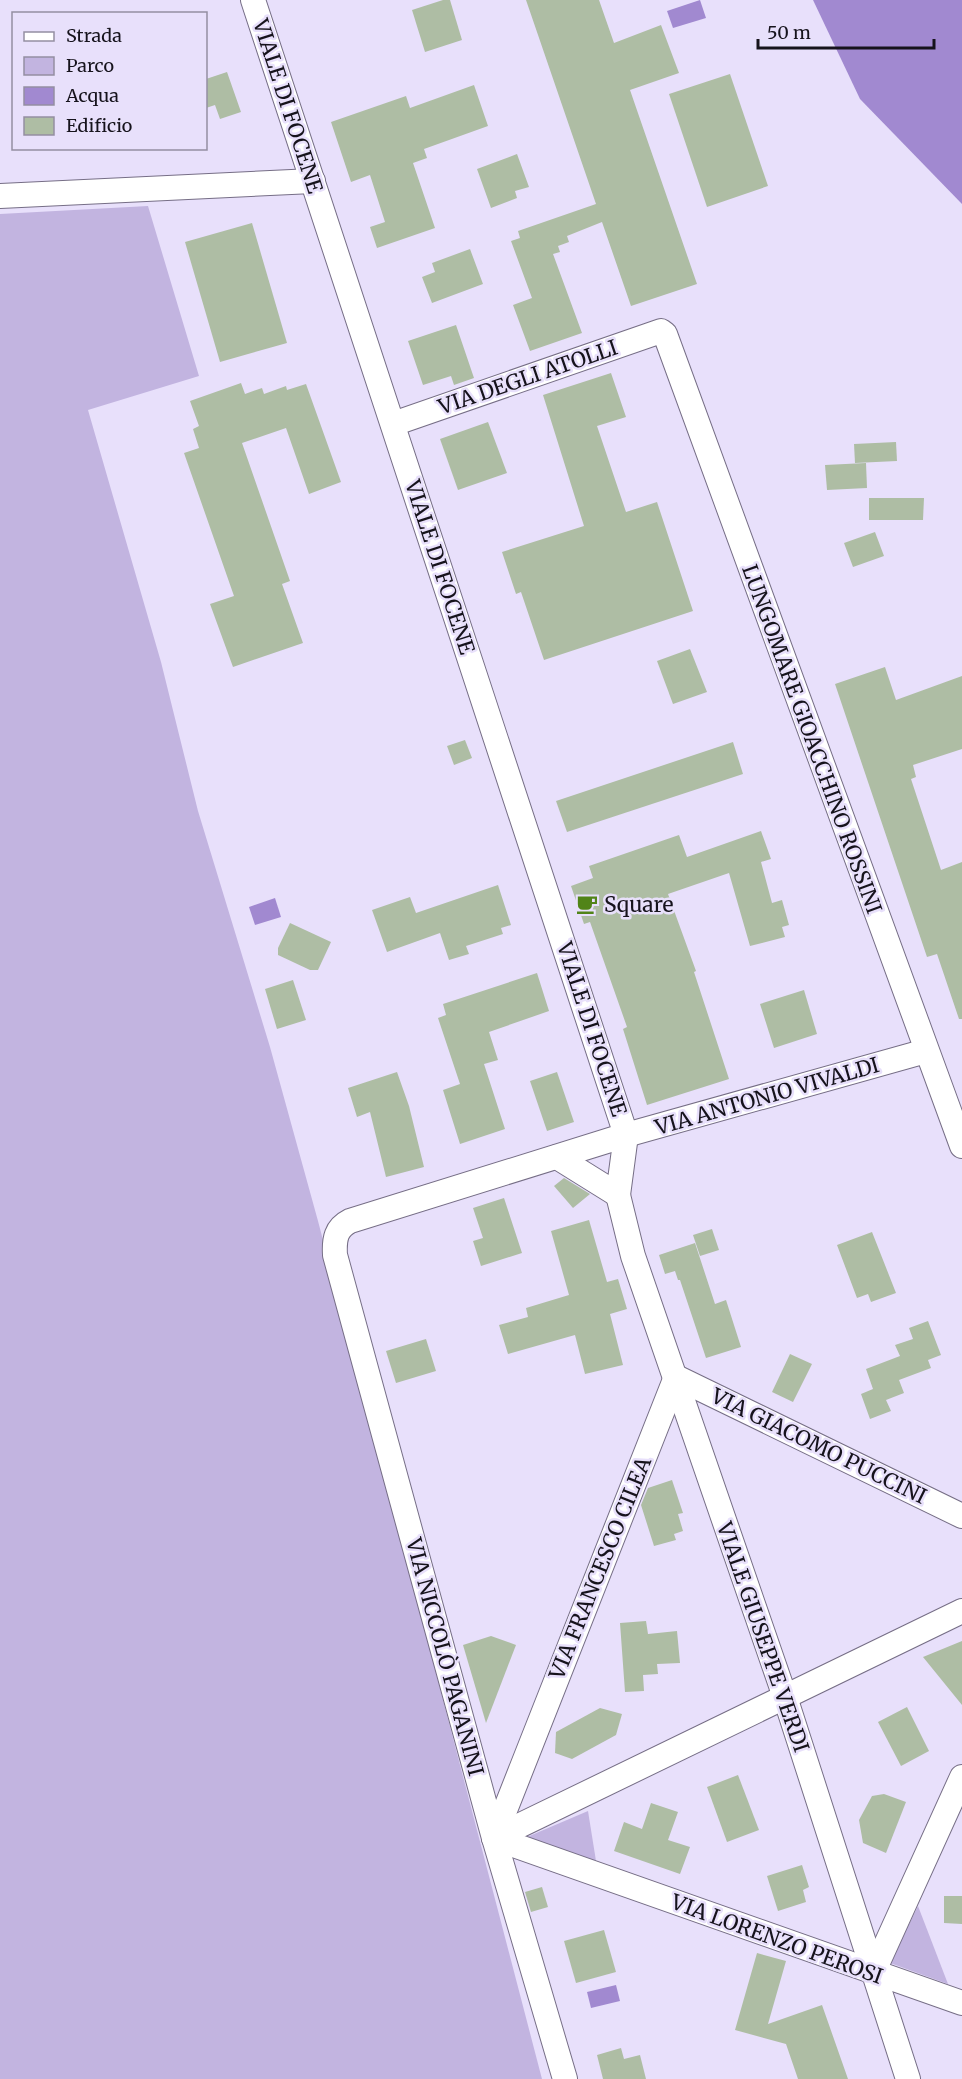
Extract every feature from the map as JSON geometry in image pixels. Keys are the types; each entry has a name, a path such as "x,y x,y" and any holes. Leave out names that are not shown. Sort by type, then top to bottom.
{"street":[{"name":"VIALE DI FOCENE","path":"253,0 626,1136"},
{"path":"0,196 313,180"},
{"name":"VIA DEGLI ATOLLI","path":"393,424 663,332"},
{"name":"LUNGOMARE GIOACCHINO ROSSINI","path":"663,332 962,1146"},
{"name":"VIA ANTONIO VIVALDI","path":"337,1232 342,1225 350,1221 557,1157 926,1051"},
{"path":"557,1157 618,1195 626,1136"},
{"name":"VIALE GIUSEPPE VERDI","path":"618,1195 633,1256 785,1697 908,2079"},
{"name":"VIA NICCOLÒ PAGANINI","path":"337,1232 334,1244 335,1255 494,1838 564,2079"},
{"name":"VIA GIACOMO PUCCINI","path":"676,1377 962,1516"},
{"name":"VIA FRANCESCO CILEA","path":"494,1838 676,1377"},
{"path":"494,1838 962,1611"},
{"path":"873,1973 962,1777"},
{"name":"VIA LORENZO PEROSI","path":"494,1838 962,2003"}],"green space":[{"path":"148,206 199,376 88,410 161,662 198,811 270,1047 318,1221 542,2079 0,2079 0,214"},
{"path":"588,1811 596,1861 527,1837"},
{"path":"918,1906 948,1984 890,1963"}],"water":[{"path":"700,0 706,18 673,28 667,11"},
{"path":"813,0 962,0 962,204 860,99"},
{"path":"275,898 281,917 255,925 249,907"},
{"path":"616,1985 620,2001 591,2008 587,1992"}],"building":[{"path":"450,0 462,40 425,52 412,10"},
{"path":"526,0 599,0 614,43 661,25 679,73 630,90 697,284 631,306 602,222 567,236 569,242 558,246 560,252 553,254 582,333 530,351 513,305 532,298 511,241 520,238 518,231 596,204"},
{"path":"227,72 241,112 220,119 215,105 207,108 207,79"},
{"path":"730,74 768,186 707,207 669,94"},
{"path":"474,85 488,126 424,149 427,158 413,163 435,228 377,248 370,227 385,222 370,175 351,182 331,122 406,96 410,108"},
{"path":"517,154 529,187 515,191 517,198 491,208 477,169"},
{"path":"252,223 287,343 220,362 185,242"},
{"path":"470,249 483,284 432,303 422,277 435,272 432,263"},
{"path":"456,325 474,378 454,385 451,376 423,385 408,341"},
{"path":"611,373 626,417 597,426 626,512 657,502 693,611 544,660 521,592 516,594 502,552 584,526 543,395"},
{"path":"241,383 245,394 262,388 264,394 286,386 287,390 306,384 341,482 309,494 286,428 242,443 290,581 282,584 303,643 233,667 210,604 234,596 184,453 199,448 193,429 199,426 190,401"},
{"path":"488,422 507,473 458,490 440,439"},
{"path":"896,442 897,461 855,463 854,444"},
{"path":"866,463 867,488 827,490 825,465"},
{"path":"869,498 924,498 923,520 869,520"},
{"path":"875,532 884,556 853,567 844,543"},
{"path":"690,649 707,692 673,704 657,661"},
{"path":"885,667 896,700 962,676 962,749 913,765 916,777 911,779 941,870 962,862 962,1019 959,1019 937,954 927,957 835,684"},
{"path":"465,740 472,758 454,765 447,746"},
{"path":"733,742 743,774 567,832 556,801"},
{"path":"761,831 771,859 761,862 772,903 782,900 789,925 782,927 785,937 750,946 729,873 668,894 696,971 694,972 729,1079 647,1105 623,1029 627,1027 590,922 584,924 571,886 593,878 589,866 679,835 687,857"},
{"path":"498,885 511,925 501,928 503,934 466,946 469,954 449,960 440,933 387,952 372,910 410,897 416,913"},
{"path":"290,923 331,942 318,970 310,970 278,955 278,948"},
{"path":"537,973 549,1011 489,1032 498,1060 484,1064 505,1129 460,1144 443,1090 460,1084 438,1018 446,1015 443,1004"},
{"path":"293,980 306,1020 277,1029 265,989"},
{"path":"804,990 817,1034 774,1048 760,1004"},
{"path":"397,1072 409,1106 424,1167 386,1177 370,1112 357,1117 348,1088"},
{"path":"557,1072 574,1122 547,1131 530,1081"},
{"path":"564,1178 590,1194 573,1208 554,1186"},
{"path":"504,1198 522,1253 481,1266 473,1241 483,1238 473,1208"},
{"path":"589,1220 607,1282 618,1279 627,1309 610,1314 623,1365 585,1374 575,1335 508,1354 499,1325 528,1317 526,1308 569,1295 551,1231"},
{"path":"712,1229 719,1250 700,1256 693,1235"},
{"path":"872,1232 896,1293 871,1302 868,1294 857,1298 837,1245"},
{"path":"695,1243 715,1304 726,1300 741,1347 706,1358 680,1280 675,1271 665,1274 659,1255"},
{"path":"928,1321 941,1355 928,1360 931,1368 899,1380 904,1393 886,1400 891,1411 870,1419 861,1394 873,1389 866,1369 900,1356 895,1345 913,1339 909,1328"},
{"path":"426,1339 436,1371 396,1383 386,1351"},
{"path":"790,1354 812,1364 793,1402 772,1392"},
{"path":"672,1480 683,1513 678,1514 683,1531 674,1534 676,1540 654,1546 641,1505 648,1488"},
{"path":"646,1621 648,1634 677,1631 680,1663 657,1664 658,1674 643,1675 644,1691 625,1692 620,1623"},
{"path":"491,1636 516,1645 486,1723 463,1645"},
{"path":"962,1641 962,1705 923,1657"},
{"path":"907,1707 929,1751 901,1766 878,1722"},
{"path":"600,1708 622,1714 616,1735 572,1759 555,1753 556,1732"},
{"path":"738,1775 759,1830 727,1842 707,1787"},
{"path":"884,1794 906,1802 886,1853 863,1843 859,1820 872,1796"},
{"path":"651,1803 678,1812 668,1840 690,1847 680,1874 614,1851 624,1822 642,1829"},
{"path":"802,1865 809,1887 803,1890 806,1902 778,1911 767,1876"},
{"path":"542,1887 548,1907 531,1912 525,1892"},
{"path":"944,1896 962,1896 962,1924 944,1923"},
{"path":"604,1930 616,1972 576,1983 564,1941"},
{"path":"757,1953 786,1961 768,2024 822,2005 848,2079 798,2079 786,2044 735,2030"},
{"path":"621,2048 624,2059 640,2055 646,2079 603,2079 597,2055"}],"place":[{"name":"Square","path":"587,904"}]}
